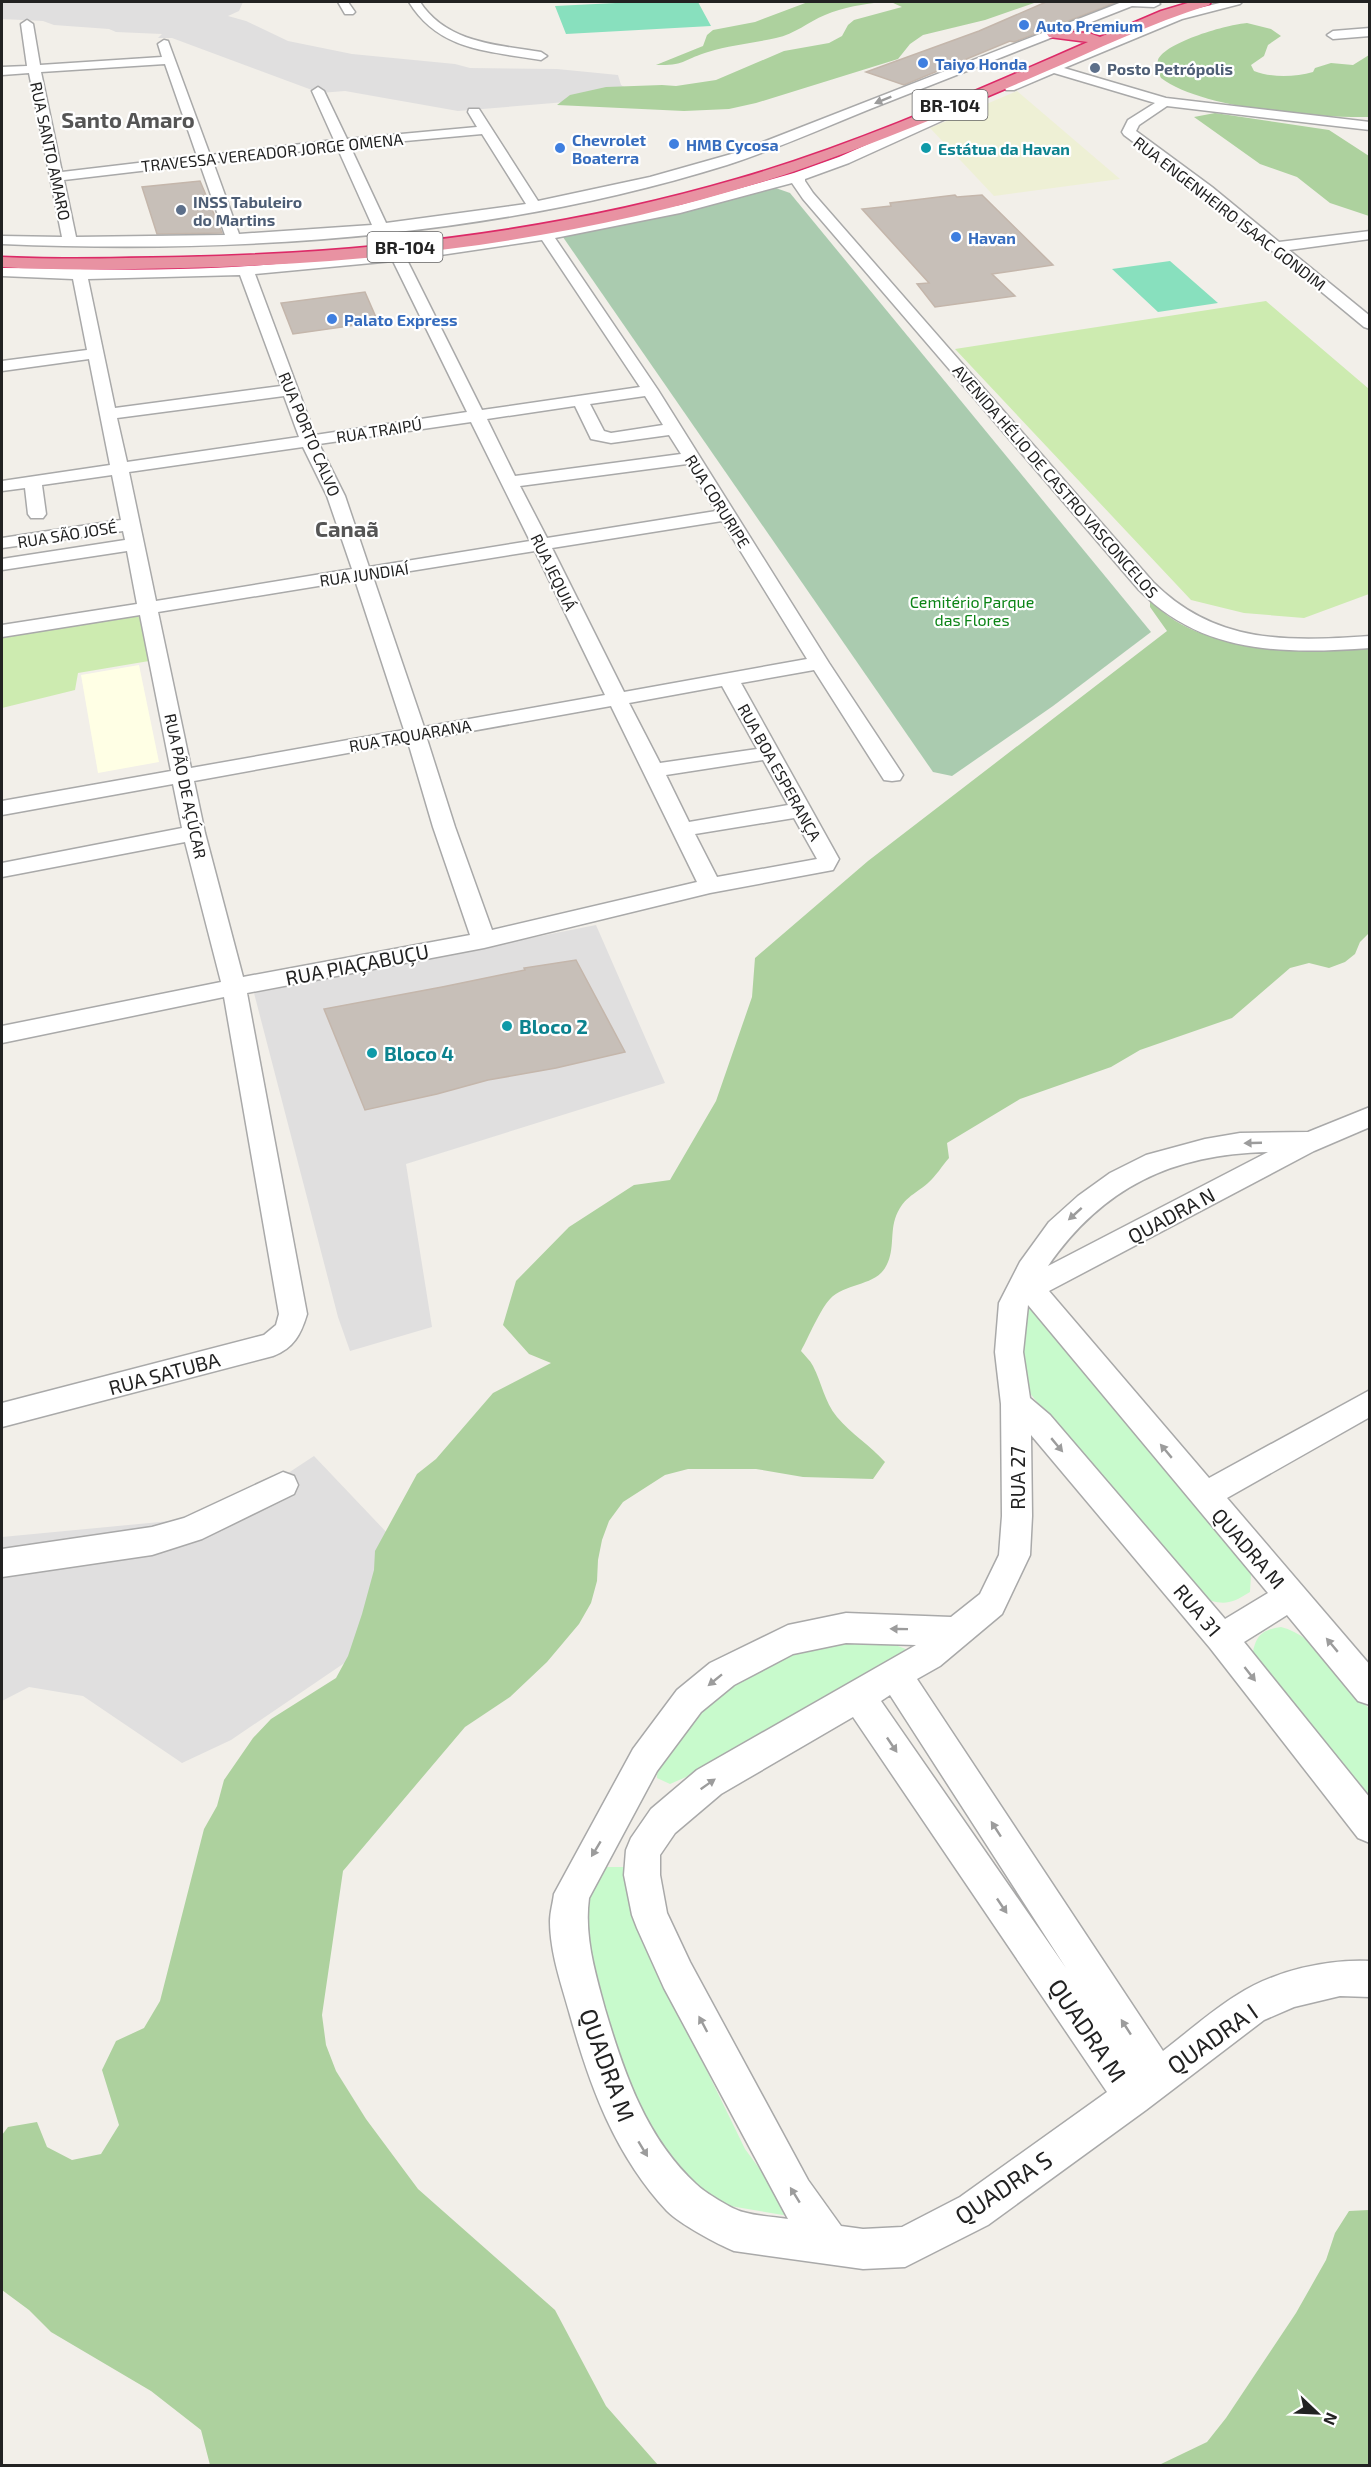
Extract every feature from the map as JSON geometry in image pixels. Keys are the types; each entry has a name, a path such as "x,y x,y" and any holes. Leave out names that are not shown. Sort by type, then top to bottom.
{"highway":[{"name":"BR-104","path":"2,262 156,263 286,259 544,232 745,182 949,108 1100,46 1166,14 1204,2"},
{"name":"BR-104","path":"2,247 178,249 292,246 427,232 576,208 699,179 772,155 918,98 1060,34 1157,3"},
{"path":"1060,34 1089,38 1100,46"}],"street":[{"path":"415,2 431,24 446,34 480,44 541,56"},
{"path":"2,240 70,242 234,240 382,230 535,207 693,172 1060,34 1132,2 1157,3"},
{"path":"2,272 246,271 398,257 651,216 798,177 861,153 949,108 1053,69 1100,46 1179,16 1236,2"},
{"name":"RUA SANTO AMARO","path":"27,24 34,69 70,242"},
{"path":"1333,34 1370,33"},
{"path":"164,44 234,240"},
{"path":"2,71 169,60"},
{"path":"1053,69 1165,102 1370,126"},
{"path":"318,91 382,230"},
{"name":"RUA ENGENHEIRO ISAAC GONDIM","path":"1165,102 1133,123 1129,132 1207,190 1370,324"},
{"path":"474,112 535,207"},
{"name":"TRAVESSA VEREADOR JORGE OMENA","path":"58,177 341,143 486,130"},
{"name":"AVENIDA HÉLIO DE CASTRO VASCONCELOS","path":"798,177 798,181 808,196 1146,586 1170,609 1208,628 1279,644 1328,645 1370,642"},
{"name":"AVENIDA HÉLIO DE CASTRO VASCONCELOS","path":"781,182 808,196"},
{"name":"RUA CORURIPE","path":"544,232 650,390 672,429 892,776"},
{"path":"1276,247 1370,235"},
{"name":"RUA JEQUIÁ","path":"398,257 710,886"},
{"name":"RUA PORTO CALVO","path":"246,271 309,441 336,496 417,734 444,827 484,940"},
{"name":"RUA PÃO DE AÇÚCAR","path":"79,273 194,833 234,987 292,1298"},
{"path":"1342,302 1360,299"},
{"path":"2,366 97,353"},
{"path":"107,414 290,390"},
{"name":"RUA TRAIPÚ","path":"2,486 650,390"},
{"path":"580,400 597,435 611,438 672,429"},
{"path":"510,482 692,458"},
{"path":"33,482 37,514"},
{"name":"RUA JUNDIAÍ","path":"2,631 363,575 726,515"},
{"path":"2,565 134,534"},
{"name":"RUA SÃO JOSÉ","path":"2,543 134,534"},
{"name":"RUA TAQUARANA","path":"2,808 819,663"},
{"name":"RUA BOA ESPERANÇA","path":"729,680 828,859 826,864"},
{"path":"652,771 770,753"},
{"path":"681,830 801,810"},
{"path":"2,870 194,833"},
{"name":"RUA PIAÇABUÇU","path":"2,1035 234,987 484,940 710,886 826,864"},
{"path":"1204,1496 1024,1287 1059,1229 1087,1203 1119,1180 1155,1162 1240,1143 1311,1142 1370,1116"},
{"name":"QUADRA N","path":"1024,1287 1311,1142"},
{"name":"RUA 27","path":"957,1632 991,1604 1014,1555 1017,1516 1016,1404 1009,1352 1024,1287"},
{"name":"RUA SATUBA","path":"2,1415 273,1344 281,1339 291,1324 294,1314 292,1298"},
{"name":"QUADRA M","path":"1370,1402 1204,1496 1370,1690"},
{"name":"RUA 31","path":"1016,1404 1040,1424 1221,1638 1370,1826"},
{"path":"2,1563 152,1540 190,1529 283,1485"},
{"path":"1221,1638 1291,1596"},
{"name":"QUADRA M","path":"829,2244 734,2231 683,2199 647,2156 619,2107 600,2055 576,1971 568,1921 572,1894 626,1799 645,1760 689,1701 722,1674 788,1640 846,1628 957,1632"},
{"path":"829,2244 794,2194 677,1975 650,1915 642,1875 643,1850 663,1821 709,1782 929,1655 957,1632"},
{"name":"QUADRA M","path":"894,1676 1146,2087"},
{"name":"QUADRA M","path":"859,1697 1146,2087"},
{"path":"626,1799 663,1821"},
{"name":"QUADRA I","path":"1146,2087 1251,2007 1292,1989 1340,1978 1370,1979"},
{"name":"QUADRA S","path":"829,2244 863,2250 905,2247 974,2211 1146,2087"}],"shaded area":[{"path":"2,2 243,2 239,11 228,16 246,21 288,41 352,54 455,64 470,68 557,69 618,75 621,85 639,96 458,111 345,91 320,93 172,38 158,38 162,34 116,32 109,29 54,25 43,21 2,19"},
{"path":"1017,91 1120,179 994,196 930,128"},
{"path":"139,665 159,762 98,773 81,675"},
{"path":"596,925 665,1083 406,1164 432,1327 350,1351 338,1317 254,993"},
{"path":"314,1456 390,1536 365,1649 231,1740 182,1763 83,1696 29,1687 2,1701 2,1537 223,1516"}],"green space":[{"path":"698,2 711,26 566,34 555,6"},
{"path":"808,2 883,2 832,12 783,36 716,50 679,63 656,65 703,46 707,35 713,30 755,22"},
{"path":"891,2 1037,2 985,20 923,35 910,44 898,59 756,103 729,109 684,111 557,105 570,95 606,87 676,86 716,80 784,51 829,43 842,36 854,20 902,7"},
{"path":"1247,23 1271,29 1281,36 1268,45 1264,56 1251,65 1254,71 1261,73 1276,76 1299,75 1313,72 1315,68 1331,63 1353,65 1369,55 1369,117 1321,116 1261,110 1203,97 1179,89 1161,78 1158,60 1172,47 1213,30"},
{"path":"1215,113 1329,130 1369,156 1369,216 1330,203 1297,177 1260,164 1194,117"},
{"name":"Cemitério Parque das Flores","path":"770,186 790,193 1151,632 1053,706 952,776 933,772 556,227"},
{"path":"1170,261 1218,303 1158,312 1112,269"},
{"path":"1266,301 1369,389 1369,594 1304,618 1244,613 1191,600 955,349"},
{"path":"1150,599 1171,618 1196,631 1223,640 1283,647 1369,646 1370,932 1360,942 1355,954 1345,962 1329,968 1309,963 1290,968 1232,1018 1140,1050 1111,1067 1020,1099 947,1143 949,1158 931,1180 909,1198 898,1212 890,1256 885,1268 867,1282 843,1290 830,1299 801,1351 813,1366 829,1405 837,1417 885,1462 873,1479 803,1477 756,1469 688,1469 665,1475 623,1502 609,1521 602,1540 597,1581 591,1603 579,1624 547,1662 510,1697 465,1727 343,1871 322,2015 326,2045 336,2071 366,2119 418,2189 555,2310 606,2406 658,2465 210,2465 201,2430 151,2391 51,2332 29,2310 2,2290 2,2135 8,2127 37,2122 47,2147 72,2160 101,2154 119,2125 102,2070 116,2041 144,2028 160,2001 204,1829 217,1806 224,1780 253,1738 271,1719 336,1678 348,1656 362,1614 374,1570 375,1551 417,1474 436,1459 493,1393 551,1363 529,1354 503,1325 516,1281 569,1227 634,1185 670,1180 716,1101 752,997 755,958 868,861 1167,631 1150,607"},
{"path":"140,616 149,661 78,673 75,690 2,708 2,637"},
{"path":"1023,1300 1251,1574 1250,1592 1225,1603 1197,1596 1019,1380"},
{"path":"1281,1627 1294,1632 1319,1650 1341,1673 1369,1709 1369,1804 1252,1658 1260,1636 1268,1630"},
{"path":"849,1640 890,1644 913,1653 686,1777 670,1784 657,1778 661,1759 667,1750 698,1714 735,1682 776,1659 798,1651"},
{"path":"602,1867 626,1867 654,1962 745,2149 795,2217 730,2206 689,2183 642,2121 597,1994 582,1933 584,1897"},
{"path":"1369,2210 1369,2465 1159,2465 1207,2442 1226,2418 1296,2313 1326,2260 1335,2233 1349,2211"}],"building":[{"path":"1046,2 1117,2 1014,42 1010,41 904,85 866,72 979,31"},
{"name":"INSS Tabuleiro do Martins","path":"200,181 222,233 157,234 142,187"},
{"name":"Havan","path":"955,195 957,197 982,195 1053,265 992,274 1015,296 935,307 917,284 929,283 862,209"},
{"path":"365,292 378,322 293,334 281,303"},
{"path":"576,960 625,1052 556,1068 488,1080 365,1110 324,1009 525,970 524,968"}],"place":[{"name":"Auto Premium","path":"1024,25"},
{"name":"Taiyo Honda","path":"923,63"},
{"name":"Posto Petrópolis","path":"1095,68"},
{"name":"HMB Cycosa","path":"674,144"},
{"name":"Chevrolet Boaterra","path":"560,148"},
{"name":"Estátua da Havan","path":"926,148"},
{"name":"INSS Tabuleiro do Martins","path":"181,210"},
{"name":"Havan","path":"956,237"},
{"name":"Palato Express","path":"332,319"},
{"name":"Bloco 2","path":"507,1026"},
{"name":"Bloco 4","path":"372,1053"}],"district":[{"name":"Santo Amaro","path":"128,119"},
{"name":"Canaã","path":"347,528"}]}
